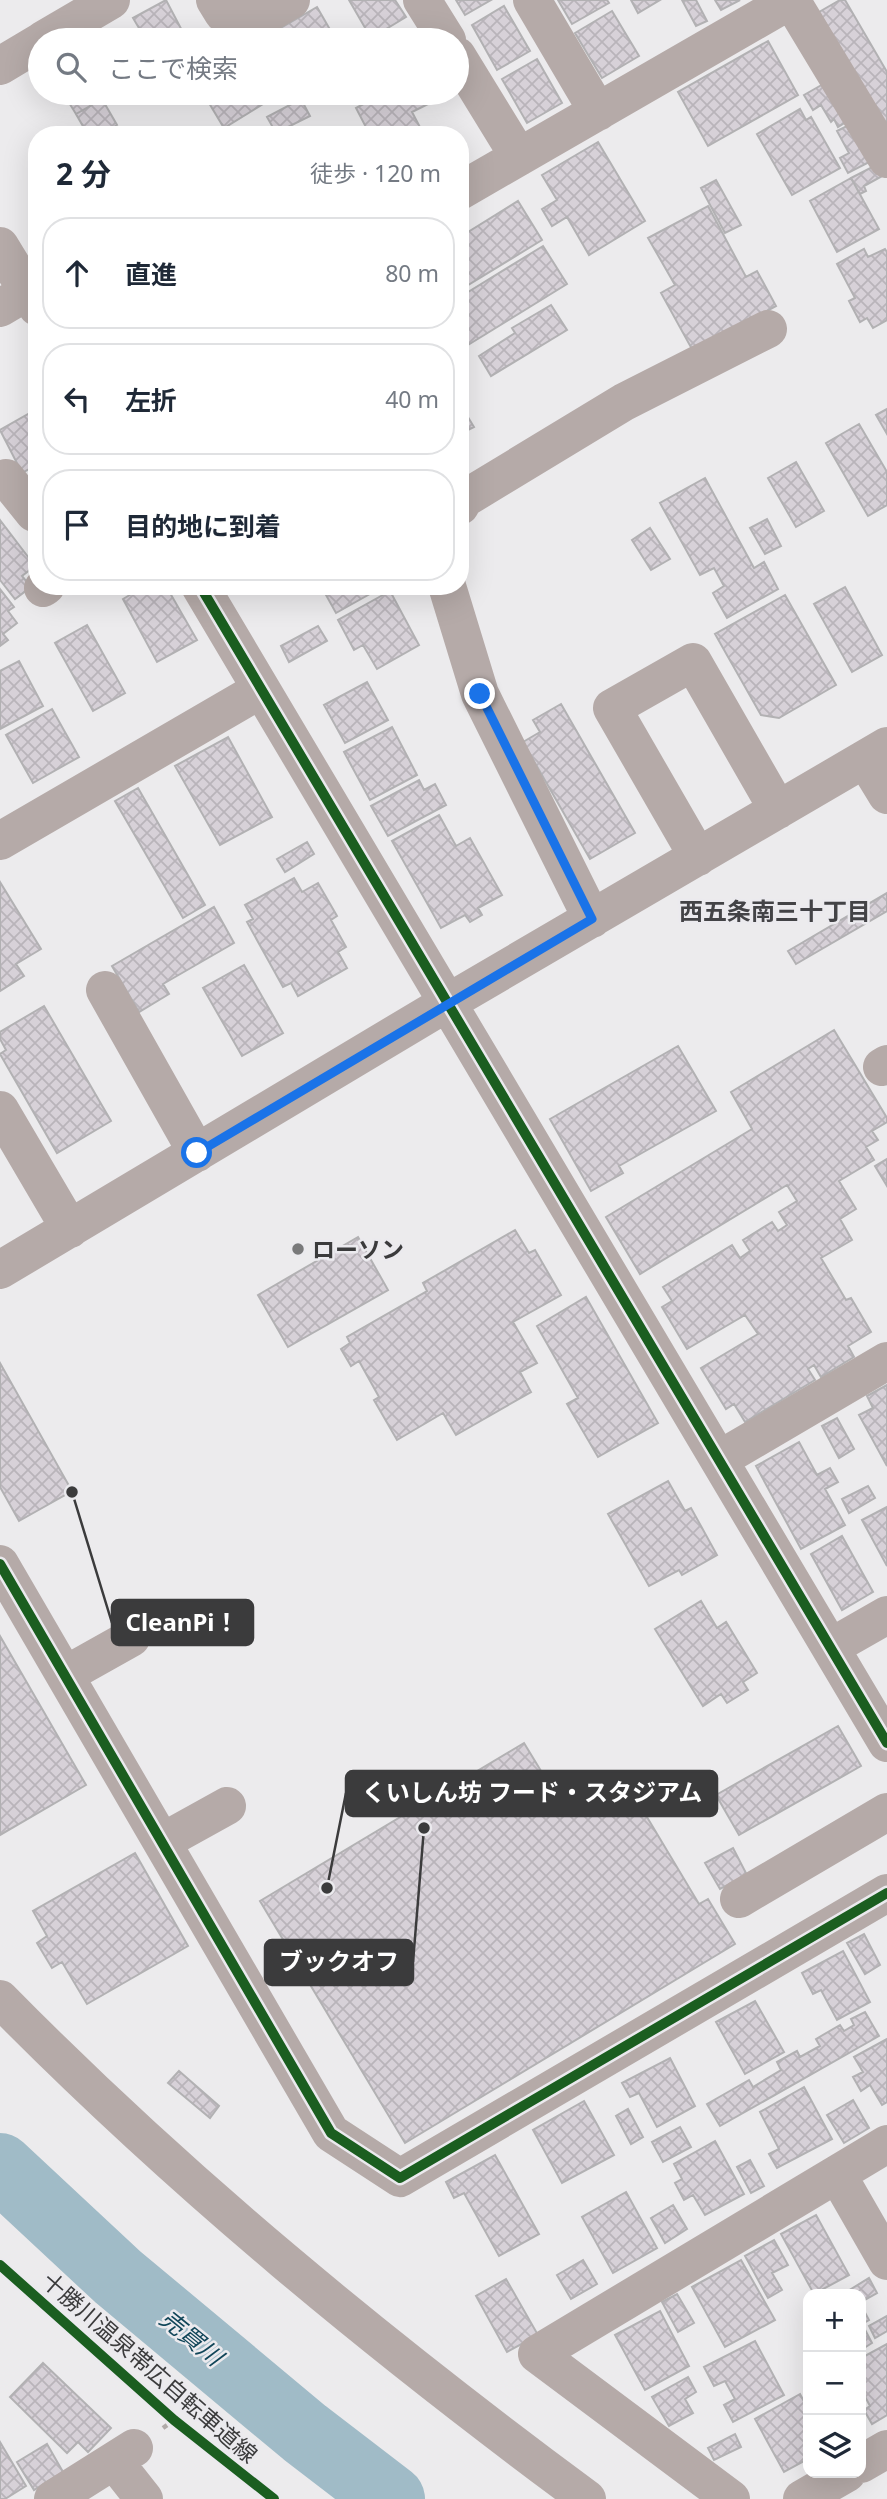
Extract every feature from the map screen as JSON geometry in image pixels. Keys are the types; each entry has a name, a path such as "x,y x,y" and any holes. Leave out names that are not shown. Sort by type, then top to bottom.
{"street":[{"path":"64,28 111,0"},
{"path":"215,0 223,13 264,16 291,0"},
{"path":"422,0 440,28"},
{"path":"532,0 598,112"},
{"path":"469,186 791,0 887,159"},
{"path":"0,66 28,49"},
{"path":"469,76 519,157"},
{"path":"0,246 21,303"},
{"path":"469,496 624,402 768,329"},
{"path":"0,482 6,478 28,506"},
{"path":"205,595 887,1743"},
{"path":"450,595 480,694 592,919"},
{"path":"698,857 612,708 693,662 778,810"},
{"path":"0,841 260,690"},
{"path":"0,1270 447,1003 876,752 887,795"},
{"path":"105,990 197,1153"},
{"path":"0,1110 70,1229"},
{"path":"720,1459 887,1362"},
{"path":"0,1564 331,2133 400,2178 887,1893"},
{"path":"831,1647 887,1615"},
{"path":"65,1675 131,1638"},
{"path":"162,1842 227,1806"},
{"path":"739,1899 887,1812"},
{"path":"0,1999 86,2086 280,2259 485,2423 587,2499"},
{"path":"731,2499 537,2354 887,2144"},
{"path":"837,2174 887,2261"},
{"path":"866,2462 887,2449"},
{"path":"53,2499 124,2455 144,2499"},
{"path":"802,2499 838,2478"}],"building":[{"path":"166,0 181,28 139,28 133,18"},
{"path":"349,0 395,0 406,17 388,28 365,28"},
{"path":"456,0 491,0 465,15"},
{"path":"558,0 607,0 609,3 572,24"},
{"path":"631,0 660,0 638,13"},
{"path":"682,0 696,0 707,21 696,26"},
{"path":"715,0 740,0 721,10"},
{"path":"845,0 887,72 887,129 819,12"},
{"path":"504,6 530,51 497,70 472,25"},
{"path":"317,7 329,28 281,28"},
{"path":"612,11 639,56 602,78 575,33"},
{"path":"768,41 798,95 708,146 678,92"},
{"path":"537,59 562,103 527,123 502,79"},
{"path":"832,79 854,117 838,127 834,119 831,122 821,105 813,110 804,95"},
{"path":"70,105 92,105 76,114"},
{"path":"92,105 105,105 117,125 83,126 76,114"},
{"path":"210,105 261,105 227,126 223,126"},
{"path":"290,105 304,105 310,116 290,126 272,126 267,117"},
{"path":"362,105 426,105 412,112 419,126 365,126 356,108"},
{"path":"800,109 806,120 811,117 840,168 792,195 757,134"},
{"path":"857,121 877,158 848,173 840,158 849,153 837,131"},
{"path":"598,142 645,221 589,255 567,217 552,226 542,209 557,200 542,175"},
{"path":"878,164 884,175 864,186 866,191 860,194 851,178"},
{"path":"851,178 879,229 837,252 810,201"},
{"path":"716,180 741,225 725,233 701,188"},
{"path":"518,201 542,240 469,285 469,231"},
{"path":"708,206 746,277 757,271 776,306 693,351 661,293 675,285 648,238"},
{"path":"543,246 567,284 469,344 469,291"},
{"path":"864,249 868,257 885,249 887,252 887,320 873,328 867,318 860,322 849,301 855,298 837,264"},
{"path":"551,305 567,330 491,376 479,356 515,333 512,328"},
{"path":"887,409 887,434 876,415"},
{"path":"28,414 28,470 22,473 0,430"},
{"path":"859,424 887,472 887,505 868,516 826,443"},
{"path":"796,462 824,511 796,527 768,478"},
{"path":"705,478 754,568 764,562 778,589 727,618 713,593 724,586 714,568 700,575 660,503"},
{"path":"767,519 781,546 765,554 750,528"},
{"path":"0,520 28,557 28,571 22,576 28,583 28,589 15,599 0,580"},
{"path":"650,528 670,559 651,570 632,540"},
{"path":"845,587 882,655 852,672 814,604"},
{"path":"0,589 14,607 8,611 17,623 3,634 8,640 0,646"},
{"path":"130,595 171,595 197,640 157,662 123,599"},
{"path":"326,595 368,595 336,613"},
{"path":"383,595 392,595 419,645 377,669 363,645 354,650 338,620"},
{"path":"785,595 836,685 779,718 761,715 715,634"},
{"path":"87,625 125,693 93,711 55,643"},
{"path":"318,626 327,641 289,662 281,646"},
{"path":"19,661 43,706 0,729 0,671"},
{"path":"367,682 388,720 345,743 324,705"},
{"path":"561,704 635,833 590,859 523,742 540,732 533,720"},
{"path":"52,709 79,757 33,783 6,735"},
{"path":"392,727 417,775 370,800 344,752"},
{"path":"228,737 272,817 220,845 175,766"},
{"path":"419,780 424,790 435,784 446,805 388,836 371,806"},
{"path":"138,788 205,905 183,918 115,801"},
{"path":"439,815 456,846 470,838 502,895 478,908 482,915 470,922 465,915 441,928 392,841"},
{"path":"307,842 314,854 285,872 277,859"},
{"path":"294,878 302,892 318,883 337,916 331,920 346,947 338,952 347,968 298,996 291,983 283,987 247,922 253,919 245,905"},
{"path":"0,882 41,949 16,964 24,976 0,991"},
{"path":"887,893 887,911 796,964 788,951"},
{"path":"214,907 234,943 163,984 169,994 139,1012 112,966"},
{"path":"244,965 283,1033 242,1056 203,988"},
{"path":"44,1006 111,1121 57,1153 0,1054 6,1050 0,1039 0,1032"},
{"path":"834,1030 887,1118 887,1122 872,1131 878,1140 866,1147 874,1160 839,1181 856,1209 840,1219 852,1240 821,1258 846,1300 851,1298 871,1332 848,1346 854,1357 821,1377 814,1365 808,1369 815,1380 745,1422 734,1404 726,1409 701,1368 758,1334 745,1315 687,1349 662,1307 672,1301 663,1287 732,1245 740,1258 750,1251 743,1240 772,1222 778,1231 787,1225 779,1212 797,1201 787,1185 640,1274 606,1217 752,1129 731,1092"},
{"path":"678,1046 716,1111 619,1166 623,1173 591,1191 550,1119"},
{"path":"887,1159 887,1186 875,1166"},
{"path":"515,1230 529,1253 535,1250 561,1295 513,1322 537,1363 520,1372 531,1392 456,1435 443,1413 397,1440 374,1400 379,1397 359,1361 351,1366 341,1349 350,1343 347,1337 427,1291 423,1283"},
{"path":"358,1237 388,1290 288,1347 258,1295"},
{"path":"586,1297 658,1423 598,1457 567,1404 578,1398 537,1326"},
{"path":"0,1363 72,1491 19,1521 0,1487"},
{"path":"887,1385 887,1466 859,1415 873,1408 867,1396"},
{"path":"837,1418 854,1449 839,1458 822,1426"},
{"path":"799,1442 817,1475 830,1468 838,1482 825,1489 845,1525 801,1549 756,1466"},
{"path":"668,1481 685,1511 691,1508 717,1555 682,1575 679,1570 649,1586 608,1514"},
{"path":"868,1486 875,1498 849,1513 842,1499"},
{"path":"887,1507 887,1566 862,1520"},
{"path":"842,1536 873,1592 842,1610 811,1554"},
{"path":"701,1601 717,1628 726,1622 757,1673 743,1682 748,1690 727,1703 721,1694 703,1706 655,1629"},
{"path":"0,1636 86,1785 0,1835"},
{"path":"838,1726 861,1766 739,1835 716,1795"},
{"path":"524,1743 566,1812 623,1777 699,1904 708,1899 735,1944 405,2143 260,1901"},
{"path":"733,1848 747,1875 720,1889 705,1863"},
{"path":"135,1853 188,1946 87,2004 62,1962 52,1968 37,1943 47,1936 33,1911"},
{"path":"864,1934 880,1965 865,1974 847,1943"},
{"path":"843,1951 870,2002 837,2020 821,1990 813,1994 802,1973"},
{"path":"755,2001 784,2052 745,2074 716,2022"},
{"path":"865,2012 879,2036 720,2126 707,2104 749,2080 753,2087 781,2070 777,2062 797,2051 800,2057 820,2046 816,2039 840,2025 844,2031 854,2025 851,2019"},
{"path":"887,2039 887,2102 882,2105 870,2085 861,2091 853,2077 863,2072 854,2057"},
{"path":"670,2058 695,2106 657,2127 639,2093 630,2097 622,2083"},
{"path":"179,2071 219,2106 210,2118 168,2083"},
{"path":"804,2087 832,2139 777,2168 769,2154 779,2149 760,2112"},
{"path":"853,2100 869,2128 844,2143 827,2115"},
{"path":"584,2101 614,2155 562,2183 533,2130"},
{"path":"628,2109 643,2137 631,2144 616,2116"},
{"path":"680,2127 691,2147 663,2162 652,2142"},
{"path":"715,2141 744,2194 705,2215 693,2195 684,2200 675,2183 682,2179 674,2164"},
{"path":"495,2155 539,2234 499,2256 464,2193 454,2198 446,2182"},
{"path":"750,2160 764,2186 751,2193 737,2167"},
{"path":"626,2192 657,2248 613,2273 582,2217"},
{"path":"673,2205 687,2229 665,2243 651,2218"},
{"path":"816,2215 849,2275 823,2289 811,2289 781,2234"},
{"path":"774,2240 788,2265 772,2273 782,2290 768,2298 745,2256"},
{"path":"583,2260 597,2284 571,2299 557,2275"},
{"path":"741,2260 775,2320 725,2347 692,2287"},
{"path":"869,2278 877,2293 866,2299 866,2289 851,2289"},
{"path":"506,2279 538,2335 507,2352 476,2296"},
{"path":"677,2294 694,2323 678,2332 662,2302"},
{"path":"660,2311 689,2366 645,2390 615,2335"},
{"path":"887,2316 887,2331 875,2338 869,2326"},
{"path":"866,2332 872,2343 866,2347"},
{"path":"755,2341 784,2395 733,2422 724,2405 735,2399 725,2381 714,2386 704,2367"},
{"path":"887,2344 887,2415 872,2424 866,2414 866,2409 870,2406 866,2398 866,2355"},
{"path":"43,2363 111,2428 88,2452 78,2442 67,2453 10,2397"},
{"path":"688,2377 696,2392 685,2399 693,2413 669,2426 652,2397"},
{"path":"800,2394 803,2400 803,2462 784,2472 755,2419"},
{"path":"735,2434 741,2447 714,2460 708,2448"},
{"path":"0,2442 26,2486 5,2499 0,2499"},
{"path":"47,2444 63,2472 34,2490 17,2462"}],"waterway":[{"name":"売買川","path":"0,2167 118,2277 305,2433 391,2499"}],"cycle path":[{"path":"205,595 887,1743"},
{"path":"0,1564 331,2133 400,2178 887,1893"},
{"name":"十勝川温泉帯広自転車道線","path":"0,2265 174,2420 274,2499"}],"place":[{"name":"ローソン","path":"298,1249"},
{"name":"CleanPi！","path":"72,1492"},
{"name":"ブックオフ","path":"424,1828"},
{"name":"くいしん坊 フード・スタジアム","path":"327,1888"}],"district":[{"name":"西五条南三十丁目","path":"775,910"}],"route":[{"path":"197,1153 592,919 480,694"}]}
